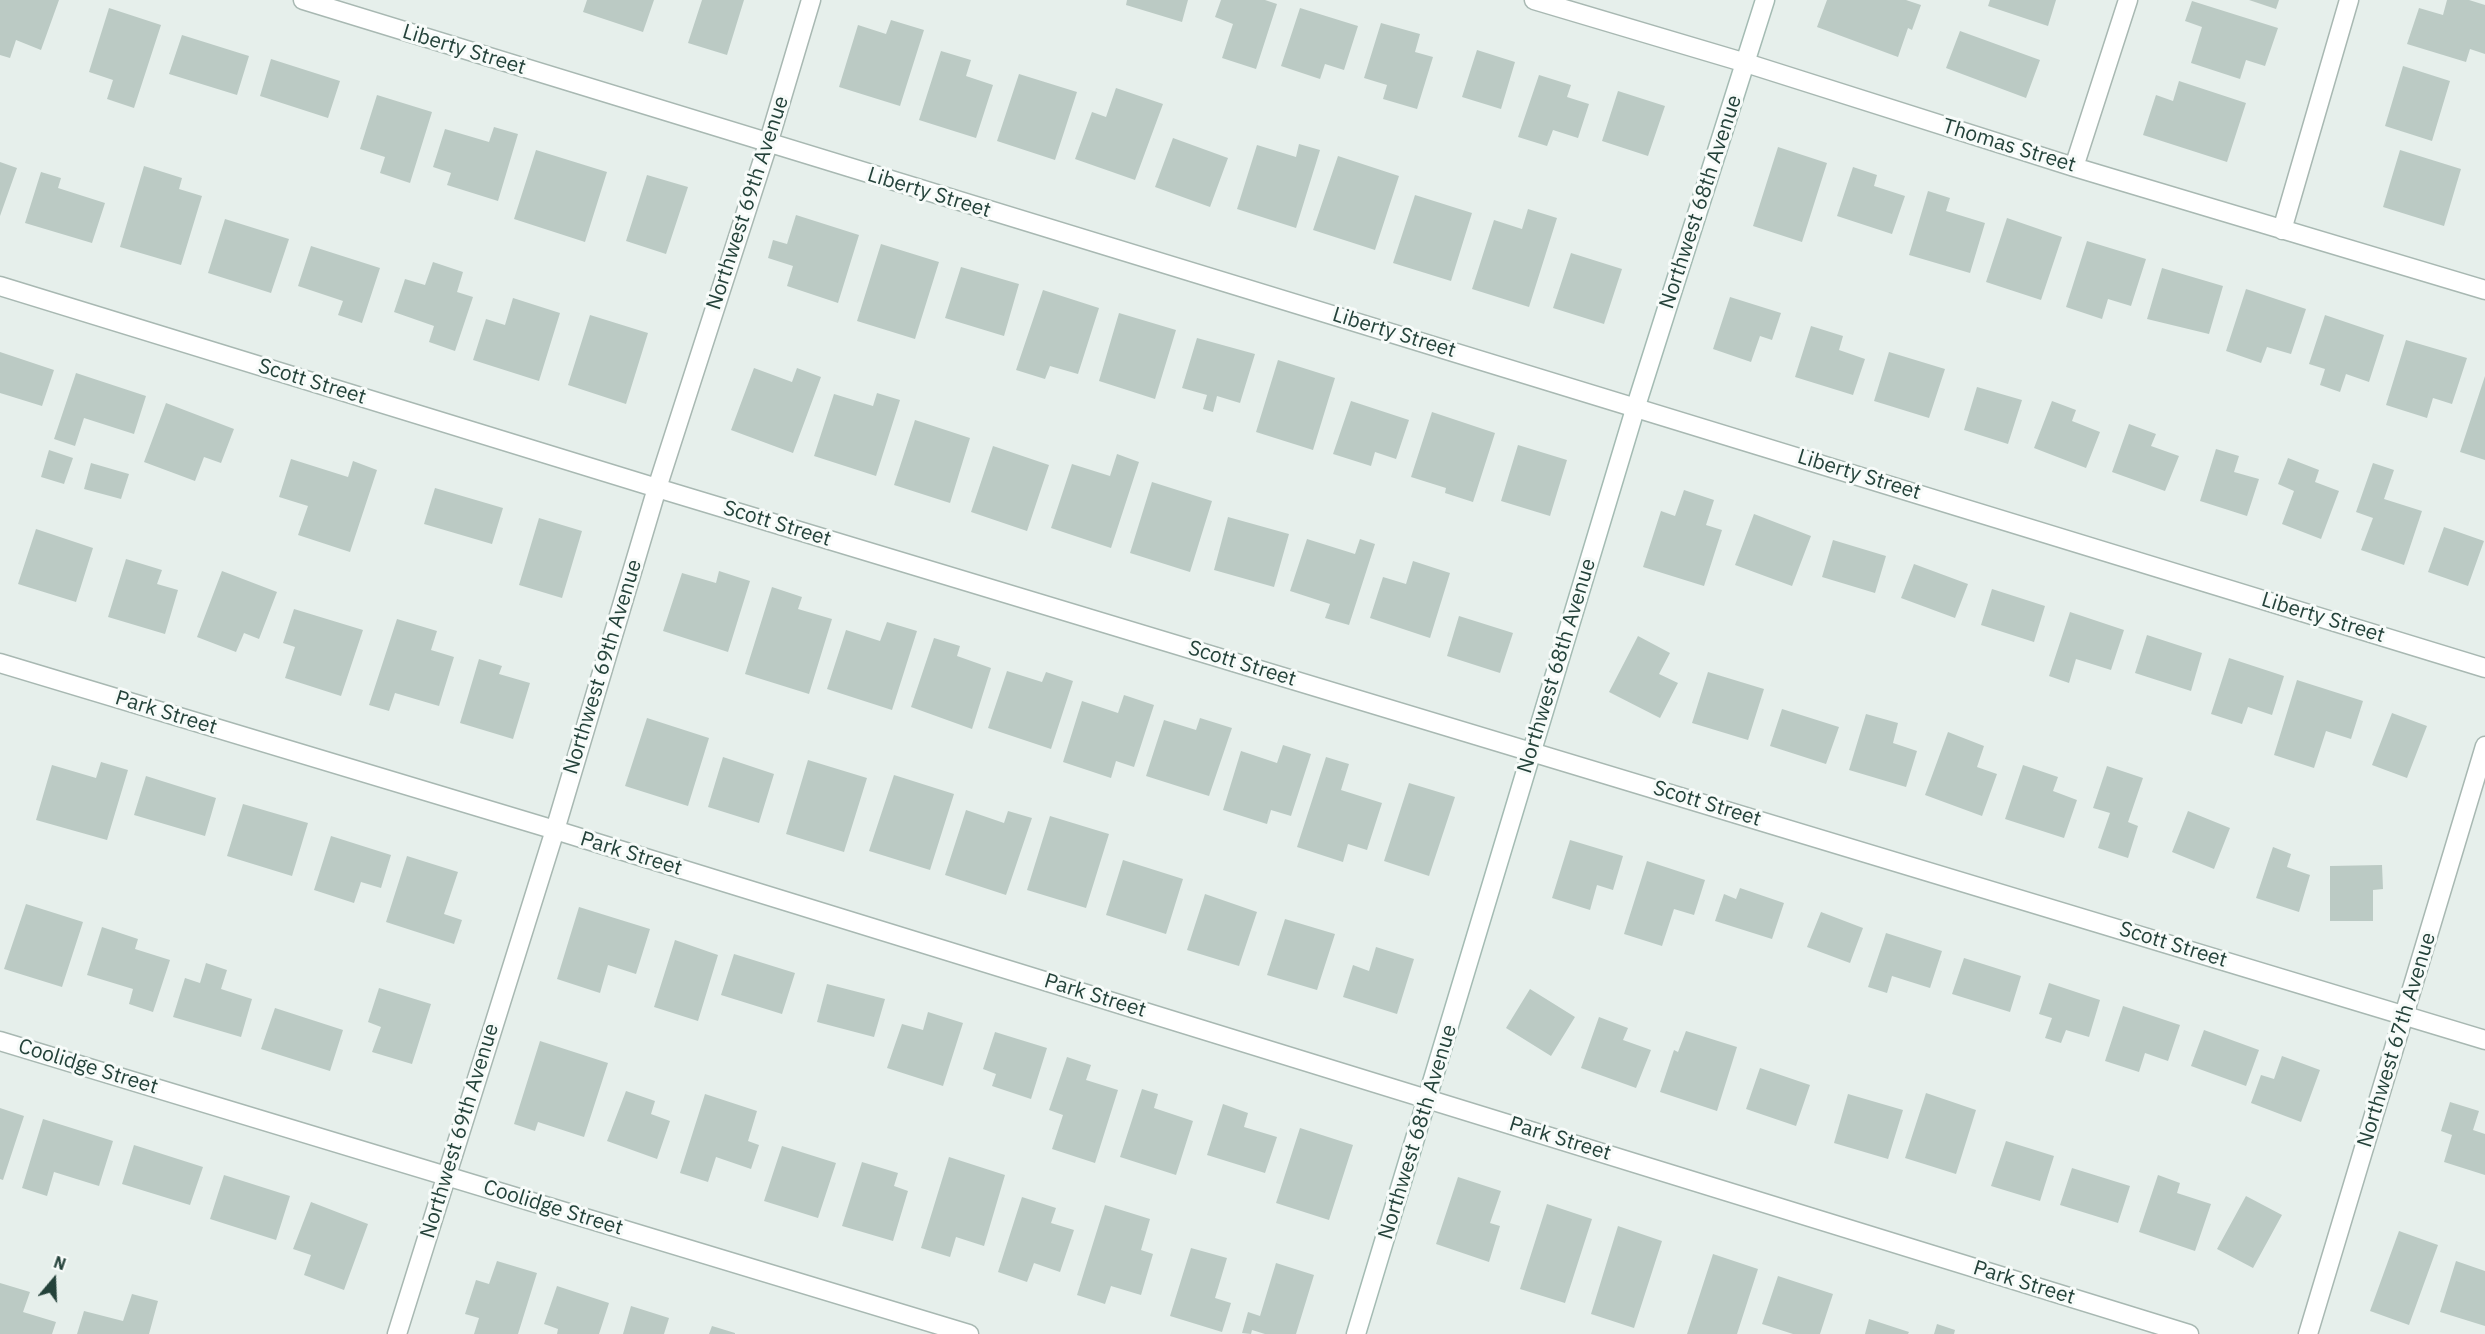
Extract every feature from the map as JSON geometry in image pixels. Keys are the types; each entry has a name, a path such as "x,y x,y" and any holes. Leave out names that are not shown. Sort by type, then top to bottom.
{"street":[{"name":"Liberty Street","path":"303,0 768,144 1636,406 2485,668"},
{"name":"Northwest 69th Avenue","path":"397,1334 555,830 657,488 768,144 811,0"},
{"name":"Thomas Street","path":"1534,0 1746,63 2074,167 2485,290"},
{"name":"Northwest 68th Avenue","path":"1356,1334 1530,751 1636,406 1765,0"},
{"path":"2074,167 2128,0"},
{"path":"2282,230 2349,0"},
{"name":"Scott Street","path":"0,286 657,488 2485,1040"},
{"name":"Park Street","path":"0,663 555,830 2189,1334"},
{"name":"Northwest 67th Avenue","path":"2308,1334 2485,746"},
{"name":"Coolidge Street","path":"0,1041 969,1334"}],"building":[{"path":"0,0 59,0 41,50 16,40 10,58 0,55"},
{"path":"587,0 654,0 643,32 583,12"},
{"path":"702,0 744,0 727,55 688,43"},
{"path":"1127,0 1188,0 1182,22 1126,5"},
{"path":"1221,0 1265,0 1277,4 1256,69 1222,58 1233,24 1215,17"},
{"path":"1827,0 1906,0 1921,5 1912,30 1908,28 1898,57 1817,27"},
{"path":"1990,0 2056,0 2048,26 1988,6"},
{"path":"2249,0 2279,0 2276,9"},
{"path":"2447,0 2469,0 2485,5 2485,54 2470,49 2466,62 2407,44 2419,8 2443,15"},
{"path":"2192,1 2278,28 2265,66 2246,60 2240,79 2191,63 2202,27 2185,21"},
{"path":"109,8 161,25 134,108 107,99 113,80 89,72"},
{"path":"1300,8 1358,26 1344,70 1325,64 1320,79 1281,66"},
{"path":"891,20 924,30 900,106 839,87 858,25 886,34"},
{"path":"1381,23 1420,34 1415,52 1433,57 1417,109 1383,99 1387,85 1364,78"},
{"path":"1960,31 2040,60 2026,98 1946,68"},
{"path":"182,35 249,56 237,95 169,74"},
{"path":"1477,50 1515,62 1501,109 1462,97"},
{"path":"941,51 971,60 966,76 993,85 976,138 919,120"},
{"path":"271,59 340,81 328,118 260,96"},
{"path":"2403,66 2450,81 2432,141 2385,126"},
{"path":"1019,74 1077,92 1055,160 997,141"},
{"path":"1539,75 1571,85 1567,97 1589,104 1578,138 1553,130 1547,146 1518,137"},
{"path":"2179,81 2246,103 2227,162 2143,135 2156,95 2173,101"},
{"path":"1116,88 1163,104 1135,180 1075,159 1092,112 1106,117"},
{"path":"1618,91 1665,106 1648,156 1602,141"},
{"path":"377,95 432,112 410,183 380,173 385,157 360,149"},
{"path":"494,127 518,134 498,201 447,185 451,173 433,167 445,129 489,142"},
{"path":"1173,138 1228,158 1210,207 1155,187"},
{"path":"1299,144 1320,150 1296,228 1237,209 1257,145 1296,157"},
{"path":"1778,147 1827,163 1802,242 1753,226"},
{"path":"536,150 607,172 585,242 514,219"},
{"path":"2400,150 2461,169 2444,226 2383,207"},
{"path":"1338,156 1399,176 1375,250 1313,230"},
{"path":"0,162 17,168 0,216"},
{"path":"144,166 182,178 179,189 202,196 181,265 120,247"},
{"path":"1853,167 1877,175 1874,186 1905,196 1892,234 1837,216"},
{"path":"41,172 61,178 58,188 105,203 92,243 25,223"},
{"path":"647,175 688,187 666,254 626,241"},
{"path":"1928,191 1950,198 1946,211 1985,223 1970,273 1909,255"},
{"path":"1415,195 1472,213 1451,281 1393,263"},
{"path":"1528,209 1557,218 1529,307 1472,289 1494,220 1522,229"},
{"path":"796,215 859,235 838,303 787,286 793,266 768,258 773,240 787,244"},
{"path":"2007,218 2062,237 2041,300 1986,282"},
{"path":"225,219 289,239 271,293 208,273"},
{"path":"2087,241 2146,259 2131,306 2108,299 2102,319 2066,307"},
{"path":"881,244 939,262 915,339 857,321"},
{"path":"311,246 380,268 362,323 338,315 343,301 298,286"},
{"path":"1571,253 1622,269 1604,324 1553,308"},
{"path":"433,262 463,272 457,292 473,297 455,351 429,342 434,326 394,312 405,279 425,285"},
{"path":"961,267 1019,284 1004,336 945,318"},
{"path":"2162,268 2223,286 2209,334 2147,319"},
{"path":"2246,289 2306,309 2291,354 2267,347 2261,363 2226,351"},
{"path":"1043,290 1099,308 1078,374 1050,366 1045,379 1016,370"},
{"path":"1730,297 1781,313 1772,340 1760,336 1751,362 1713,349"},
{"path":"513,298 560,313 539,381 473,360 486,319 505,325"},
{"path":"1119,313 1176,330 1155,399 1099,381"},
{"path":"590,315 648,333 626,404 568,385"},
{"path":"2325,315 2384,335 2369,382 2346,374 2340,392 2320,385 2325,369 2309,364"},
{"path":"1811,326 1843,336 1839,350 1865,359 1853,395 1795,377"},
{"path":"1197,338 1255,354 1240,403 1217,396 1213,412 1203,409 1207,395 1182,388"},
{"path":"2406,340 2467,358 2452,404 2433,398 2427,418 2386,405"},
{"path":"0,352 54,370 42,406 0,393"},
{"path":"1889,352 1945,369 1929,418 1874,401"},
{"path":"1278,360 1335,378 1313,450 1256,432"},
{"path":"754,368 792,382 797,368 821,377 793,453 731,430"},
{"path":"76,373 146,396 134,434 84,418 75,446 54,439"},
{"path":"2485,376 2485,460 2460,452"},
{"path":"1977,387 2022,400 2008,444 1964,430"},
{"path":"877,393 900,400 876,476 814,456 834,394 873,406"},
{"path":"1351,401 1409,420 1396,459 1375,452 1371,466 1333,454"},
{"path":"2052,401 2076,410 2072,421 2100,432 2086,468 2034,448"},
{"path":"166,403 234,429 221,463 204,457 195,481 144,462"},
{"path":"1432,412 1495,433 1473,502 1445,493 1446,488 1411,477"},
{"path":"915,420 970,438 950,503 894,485"},
{"path":"2129,424 2156,434 2151,446 2179,456 2165,491 2112,472"},
{"path":"1518,445 1567,460 1550,516 1501,501"},
{"path":"993,446 1049,465 1027,531 971,512"},
{"path":"2216,449 2239,456 2234,472 2259,479 2247,516 2200,501"},
{"path":"49,450 73,458 64,484 41,477"},
{"path":"1117,454 1139,462 1111,548 1051,528 1072,464 1110,476"},
{"path":"2288,458 2319,470 2315,482 2339,491 2321,539 2282,524 2294,491 2278,484"},
{"path":"291,459 348,477 353,461 377,470 350,552 298,535 308,506 279,497"},
{"path":"91,463 129,474 121,499 84,489"},
{"path":"2373,463 2394,470 2384,499 2422,511 2404,565 2361,550 2373,518 2356,512"},
{"path":"1152,482 1212,501 1190,572 1130,553"},
{"path":"435,488 503,508 492,544 424,524"},
{"path":"1684,490 1714,500 1706,525 1722,530 1704,586 1643,567 1661,511 1675,516"},
{"path":"1754,514 1811,536 1792,586 1735,565"},
{"path":"1228,517 1289,534 1274,587 1214,570"},
{"path":"539,518 582,531 562,598 519,585"},
{"path":"2444,527 2484,541 2468,586 2428,572"},
{"path":"36,529 93,548 76,602 18,584"},
{"path":"1307,539 1355,554 1360,539 1375,544 1349,625 1325,618 1330,604 1290,591"},
{"path":"1833,540 1886,556 1875,593 1822,577"},
{"path":"126,559 162,570 157,584 178,590 165,634 108,617"},
{"path":"1413,561 1450,573 1430,638 1370,618 1383,577 1406,584"},
{"path":"1914,564 1968,584 1955,618 1901,598"},
{"path":"222,571 277,592 259,639 244,633 236,652 197,637"},
{"path":"719,571 750,581 728,652 663,631 682,573 716,583"},
{"path":"772,587 802,597 798,609 832,619 809,694 745,674"},
{"path":"1992,589 2045,606 2034,642 1981,625"},
{"path":"294,609 363,630 341,696 285,678 295,647 283,643"},
{"path":"2070,612 2124,630 2111,670 2076,659 2069,683 2049,676"},
{"path":"1459,616 1513,633 1500,673 1447,656"},
{"path":"397,619 437,631 431,650 454,657 439,706 395,693 389,711 369,705"},
{"path":"887,622 917,631 892,710 827,689 846,630 880,641"},
{"path":"2147,635 2202,653 2191,691 2135,673"},
{"path":"1638,636 1670,653 1659,674 1678,683 1660,718 1609,692"},
{"path":"934,638 960,646 957,656 991,668 972,729 911,707"},
{"path":"2229,658 2284,676 2272,715 2248,707 2242,724 2211,714"},
{"path":"479,659 502,666 499,674 530,683 513,739 460,723"},
{"path":"1007,671 1042,682 1046,672 1073,681 1051,749 988,728"},
{"path":"1708,672 1764,689 1748,740 1692,723"},
{"path":"2297,680 2363,701 2351,739 2326,731 2314,768 2274,755"},
{"path":"1124,695 1154,705 1134,767 1116,761 1111,778 1063,762 1082,701 1118,713"},
{"path":"1782,709 1839,727 1826,764 1770,746"},
{"path":"2392,713 2427,726 2407,778 2372,765"},
{"path":"1866,714 1898,723 1893,743 1917,751 1906,787 1849,770"},
{"path":"647,718 709,738 688,806 625,786"},
{"path":"1200,718 1232,728 1209,796 1146,776 1164,720 1196,730"},
{"path":"1948,732 1984,746 1977,767 1997,774 1982,816 1925,795"},
{"path":"1283,745 1311,754 1291,816 1271,810 1267,824 1223,810 1241,751 1277,763"},
{"path":"723,757 774,774 759,823 708,807"},
{"path":"1326,757 1349,764 1341,790 1382,803 1367,850 1348,844 1343,862 1297,847"},
{"path":"808,760 867,778 844,852 786,834"},
{"path":"101,762 128,770 107,840 36,820 52,765 96,778"},
{"path":"2023,765 2058,777 2053,791 2077,800 2064,838 2005,819"},
{"path":"2107,766 2143,778 2128,822 2138,826 2128,858 2098,848 2110,813 2093,808"},
{"path":"894,775 954,794 930,870 869,851"},
{"path":"146,776 216,798 205,836 134,815"},
{"path":"1409,783 1455,797 1429,876 1384,861"},
{"path":"243,804 308,823 292,876 227,856"},
{"path":"966,810 1004,823 1008,811 1032,818 1006,895 945,875"},
{"path":"2188,811 2230,828 2214,869 2172,852"},
{"path":"1050,816 1109,834 1086,908 1027,890"},
{"path":"331,836 391,855 381,888 361,882 354,903 314,890"},
{"path":"1570,840 1623,856 1613,890 1597,885 1590,910 1552,898"},
{"path":"2273,847 2291,854 2287,867 2310,875 2299,912 2256,898"},
{"path":"407,856 458,872 444,914 462,920 454,944 386,922"},
{"path":"1123,860 1183,879 1166,934 1106,915"},
{"path":"1647,861 1705,880 1694,915 1674,909 1662,946 1624,934"},
{"path":"2382,865 2383,889 2373,890 2373,921 2330,921 2330,866"},
{"path":"1740,888 1784,903 1772,939 1715,921 1724,894 1736,899"},
{"path":"1205,894 1257,912 1239,966 1187,950"},
{"path":"26,904 83,922 62,987 4,969"},
{"path":"579,907 650,929 636,974 608,965 600,993 557,979"},
{"path":"1821,912 1863,928 1850,963 1807,947"},
{"path":"1285,919 1335,934 1317,990 1267,975"},
{"path":"102,927 138,939 135,949 170,960 153,1012 129,1004 133,989 87,975"},
{"path":"1886,933 1942,951 1930,988 1892,976 1887,993 1868,987"},
{"path":"675,940 718,955 698,1021 654,1007"},
{"path":"1376,947 1414,959 1397,1014 1343,997 1353,965 1369,971"},
{"path":"734,954 795,973 782,1014 721,995"},
{"path":"1964,958 2021,976 2010,1012 1952,994"},
{"path":"206,963 227,970 221,989 252,999 241,1037 173,1017 185,978 200,983"},
{"path":"2049,983 2100,1000 2089,1037 2066,1030 2061,1043 2045,1038 2052,1018 2039,1014"},
{"path":"827,984 885,999 874,1037 817,1022"},
{"path":"379,988 431,1004 412,1064 372,1052 381,1027 368,1022"},
{"path":"1530,989 1575,1017 1551,1056 1506,1028"},
{"path":"2123,1006 2180,1025 2168,1061 2145,1053 2139,1072 2105,1061"},
{"path":"275,1008 343,1030 330,1071 261,1049"},
{"path":"928,1012 963,1023 943,1086 887,1068 902,1024 923,1030"},
{"path":"1599,1017 1628,1028 1623,1040 1651,1050 1636,1088 1581,1068"},
{"path":"2204,1030 2259,1050 2246,1086 2191,1066"},
{"path":"1686,1031 1737,1047 1717,1111 1660,1092 1674,1050 1678,1052"},
{"path":"995,1032 1047,1048 1031,1099 992,1086 996,1074 983,1069"},
{"path":"540,1041 608,1063 584,1137 538,1122 535,1131 514,1124"},
{"path":"2282,1056 2320,1070 2301,1122 2251,1103 2261,1075 2274,1079"},
{"path":"1067,1057 1091,1065 1086,1080 1118,1090 1095,1163 1052,1149 1063,1115 1049,1110"},
{"path":"1760,1068 1810,1085 1796,1126 1746,1109"},
{"path":"1142,1089 1158,1094 1154,1108 1193,1121 1176,1175 1120,1157"},
{"path":"626,1091 655,1101 651,1114 670,1121 657,1159 607,1141"},
{"path":"1926,1093 1976,1110 1956,1174 1905,1158"},
{"path":"705,1094 757,1111 748,1141 759,1145 751,1169 716,1157 708,1182 680,1173"},
{"path":"1848,1094 1903,1110 1888,1159 1834,1143"},
{"path":"2450,1102 2479,1111 2473,1130 2485,1134 2485,1175 2444,1162 2452,1135 2441,1131"},
{"path":"1223,1104 1248,1113 1244,1127 1277,1137 1265,1173 1207,1155"},
{"path":"0,1108 24,1116 3,1180 0,1179"},
{"path":"43,1119 113,1141 99,1186 54,1172 47,1196 22,1188"},
{"path":"1300,1128 1353,1145 1329,1220 1276,1203"},
{"path":"2006,1141 2054,1156 2040,1201 1991,1186"},
{"path":"134,1145 203,1167 190,1205 122,1184"},
{"path":"782,1146 836,1163 818,1218 764,1201"},
{"path":"949,1157 1005,1175 984,1246 956,1237 950,1257 921,1248"},
{"path":"862,1162 898,1173 894,1186 908,1191 893,1241 842,1226"},
{"path":"2072,1168 2130,1186 2118,1223 2060,1205"},
{"path":"224,1175 290,1196 276,1240 210,1219"},
{"path":"2158,1175 2180,1183 2177,1193 2211,1204 2195,1251 2139,1232"},
{"path":"1458,1177 1501,1191 1490,1223 1500,1226 1489,1262 1436,1244"},
{"path":"2246,1196 2282,1215 2253,1268 2217,1249"},
{"path":"1022,1197 1056,1208 1051,1223 1074,1230 1060,1272 1034,1263 1027,1282 998,1272"},
{"path":"311,1202 368,1224 344,1290 304,1275 311,1255 293,1249"},
{"path":"1547,1204 1592,1219 1565,1303 1520,1289"},
{"path":"1105,1205 1150,1219 1141,1250 1153,1254 1141,1295 1111,1286 1105,1304 1077,1295"},
{"path":"1618,1226 1662,1241 1634,1328 1591,1314"},
{"path":"2399,1231 2438,1245 2409,1325 2370,1311"},
{"path":"1191,1248 1227,1258 1215,1298 1231,1303 1222,1332 1170,1316"},
{"path":"1713,1254 1758,1269 1737,1334 1687,1334"},
{"path":"497,1261 537,1273 518,1334 474,1334 479,1318 465,1314 476,1280 489,1284"},
{"path":"2456,1261 2485,1271 2485,1326 2440,1312"},
{"path":"1276,1263 1314,1275 1296,1334 1265,1334 1252,1330 1251,1334 1242,1333 1248,1312 1260,1316"},
{"path":"1778,1276 1833,1294 1820,1334 1793,1334 1762,1324"},
{"path":"0,1283 30,1292 23,1312 56,1322 52,1334 0,1334"},
{"path":"557,1286 609,1303 599,1334 557,1334 558,1329 544,1324"},
{"path":"132,1294 158,1301 149,1334 77,1334 84,1311 123,1321"},
{"path":"631,1306 669,1318 664,1334 623,1334"},
{"path":"1869,1319 1909,1332 1908,1334 1865,1334"},
{"path":"1937,1324 1955,1330 1954,1334 1934,1334"},
{"path":"712,1326 735,1333 735,1334 709,1334"}]}
